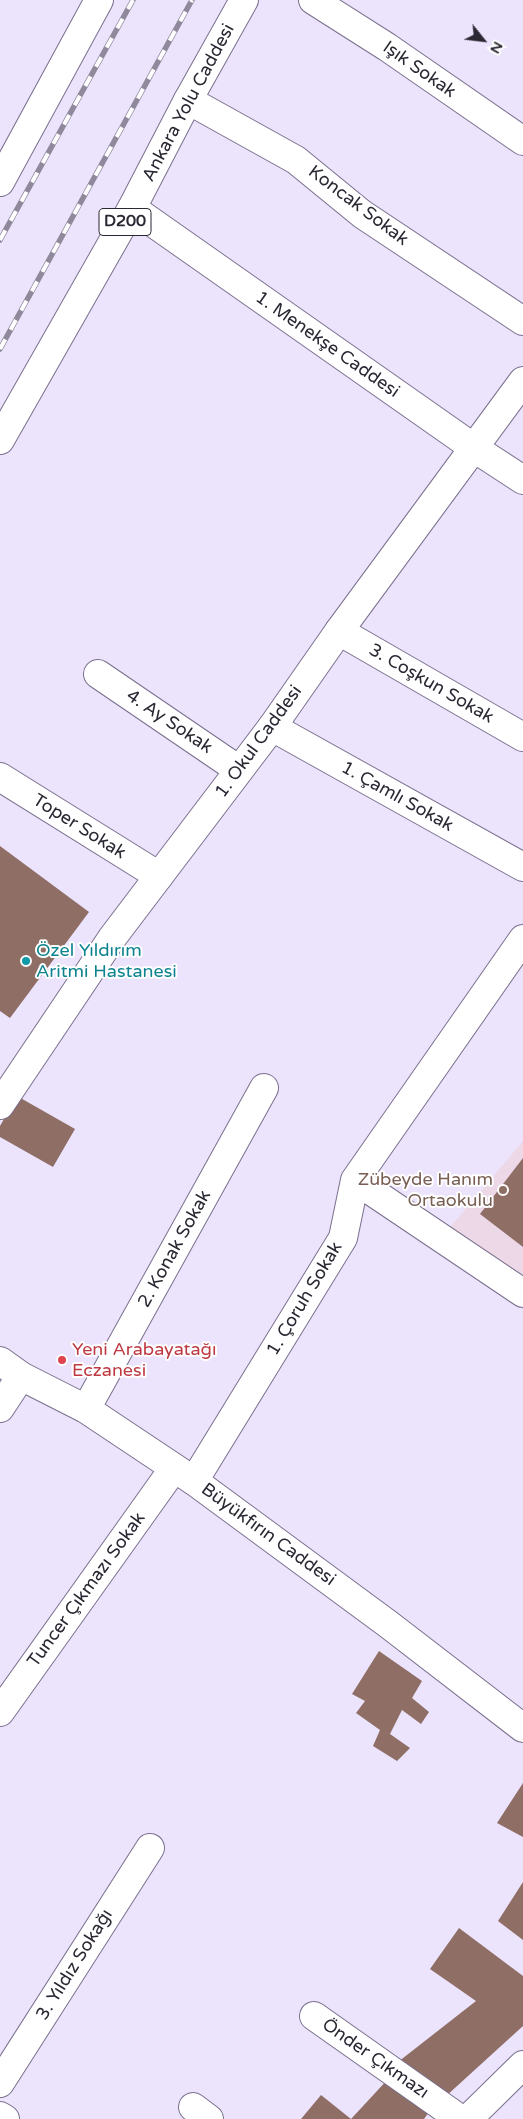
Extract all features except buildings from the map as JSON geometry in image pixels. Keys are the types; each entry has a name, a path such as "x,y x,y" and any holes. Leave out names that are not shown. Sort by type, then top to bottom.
{"main road":[{"path":"0,182 99,0"},
{"name":"Ankara Yolu Caddesi","path":"0,440 132,208 188,100 244,0"},
{"name":"Işık Sokak","path":"313,0 387,47 523,141"},
{"name":"Koncak Sokak","path":"188,100 296,160 362,214 523,321"},
{"name":"1. Menekşe Caddesi","path":"132,208 474,448 523,480"},
{"name":"1. Okul Caddesi","path":"0,1105 112,938 272,727 339,631 523,381"},
{"name":"3. Coşkun Sokak","path":"339,631 523,737"},
{"name":"4. Ay Sokak","path":"98,674 240,770"},
{"name":"1. Çamlı Sokak","path":"272,727 523,867"},
{"name":"Toper Sokak","path":"0,777 158,876"},
{"name":"1. Çoruh Sokak","path":"184,1475 343,1238 355,1180 523,939"},
{"name":"2. Konak Sokak","path":"86,1409 264,1088"},
{"path":"355,1180 523,1293"},
{"path":"0,1408 10,1369"},
{"name":"Büyükfırın Caddesi","path":"10,1369 86,1409 184,1475 388,1624 523,1728"},
{"name":"Tuncer Çıkmazı Sokak","path":"0,1712 184,1475"},
{"name":"3. Yıldız Sokağı","path":"0,2083 150,1848"},
{"name":"Önder Çıkmazı","path":"314,2016 460,2119"},
{"path":"468,2119 523,2065"},
{"path":"0,2116 5,2119"}],"shaded area":[{"name":"Zübeyde Hanım Ortaokulu","path":"523,1141 523,1289 441,1238"}],"railway":[{"path":"0,240 133,0"},
{"path":"0,349 192,0"}],"place":[{"name":"Özel Yıldırım Aritmi Hastanesi","path":"26,961"},
{"name":"Zübeyde Hanım Ortaokulu","path":"503,1190"},
{"name":"Yeni Arabayatağı Eczanesi","path":"62,1360"}]}
